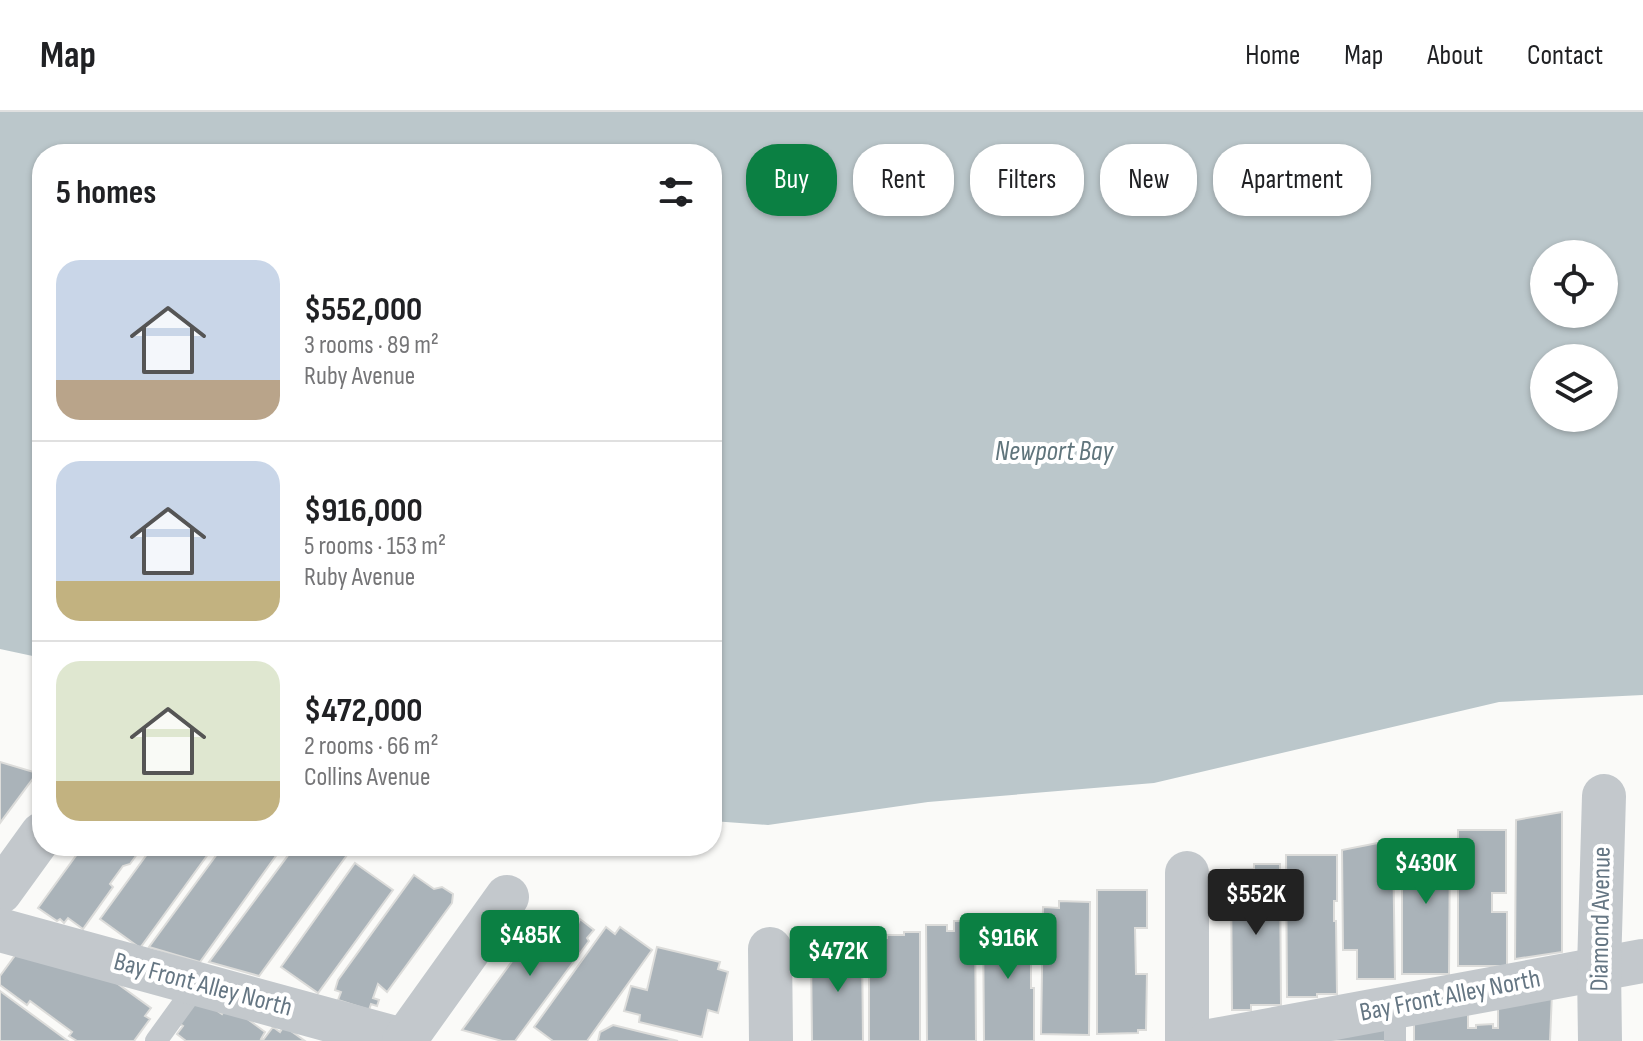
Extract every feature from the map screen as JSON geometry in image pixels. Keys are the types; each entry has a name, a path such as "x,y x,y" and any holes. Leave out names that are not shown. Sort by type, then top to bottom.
{"street":[{"name":"Diamond Avenue","path":"1600,1041 1604,796"},
{"path":"0,892 32,848"},
{"path":"1187,873 1187,1041"},
{"path":"405,1041 507,897"},
{"name":"Bay Front Alley North","path":"0,930 405,1041"},
{"path":"770,949 771,1041"},
{"name":"Bay Front Alley North","path":"1210,1041 1395,1024 1599,968 1643,961"}],"lane":[{"path":"156,1041 198,983"}],"water":[{"name":"Newport Bay","path":"0,112 1643,112 1643,695 1499,702 1154,783 928,802 768,825 722,822 722,144 32,144 32,656 0,649"}],"building":[{"path":"0,762 32,772 32,780 0,823"},
{"path":"1562,812 1562,952 1515,959 1516,820"},
{"path":"1458,830 1506,830 1506,893 1492,893 1492,912 1507,912 1507,966 1458,966"},
{"path":"1402,839 1450,839 1449,974 1402,974"},
{"path":"1393,840 1395,979 1357,979 1357,950 1343,950 1342,850"},
{"path":"1286,855 1337,855 1334,921 1337,994 1287,997"},
{"path":"76,856 136,856 130,864 123,866 110,884 113,887 83,929 68,918 64,923 60,919 57,921 38,908"},
{"path":"146,856 207,856 140,948 100,919"},
{"path":"216,856 276,856 200,962 149,947"},
{"path":"288,856 346,856 259,976 209,962"},
{"path":"355,863 393,890 318,993 281,967"},
{"path":"1254,864 1280,864 1281,1005 1251,1005 1251,1010 1232,1010 1231,869 1254,869"},
{"path":"414,875 434,889 442,887 453,894 452,903 387,992 378,984 373,998 379,1000 377,1006 371,1004 369,1010 338,1000 341,992 335,990 338,980"},
{"path":"1097,890 1147,890 1147,928 1135,928 1136,974 1147,974 1146,1030 1138,1030 1138,1033 1097,1034"},
{"path":"1059,901 1090,902 1089,1035 1041,1034 1043,907 1059,908"},
{"path":"547,913 563,915 578,924 580,919 594,930 587,938 589,941 515,1041 502,1041 462,1030"},
{"path":"983,919 1031,919 1034,1041 984,1041"},
{"path":"954,921 975,921 976,1041 927,1041 926,925 947,925 947,931 954,931"},
{"path":"606,927 615,934 620,927 652,950 587,1041 553,1041 534,1027"},
{"path":"904,932 920,932 920,1041 869,1041 869,938 887,938 887,935 904,935"},
{"path":"838,941 862,941 863,1041 812,1041 811,952 838,952"},
{"path":"22,946 111,979 151,1008 145,1016 150,1019 134,1041 77,1041 69,1036 72,1032 30,1001 27,1005 0,985 0,976"},
{"path":"657,947 720,962 718,969 728,972 718,1013 708,1010 702,1037 639,1022 640,1015 624,1011 631,986 647,990"},
{"path":"0,991 68,1041 0,1041"},
{"path":"1552,993 1550,1041 1414,1041 1414,1019 1468,1010 1468,1028 1493,1024 1493,1028 1498,1028 1498,1003"},
{"path":"192,1000 203,1001 222,1014 226,1008 242,1015 265,1032 263,1040 273,1027 280,1032 284,1026 305,1041 186,1041 177,1034 183,1026 177,1022"},
{"path":"1385,1023 1385,1041 1283,1041"},
{"path":"613,1025 678,1041 598,1041 600,1032"}]}
